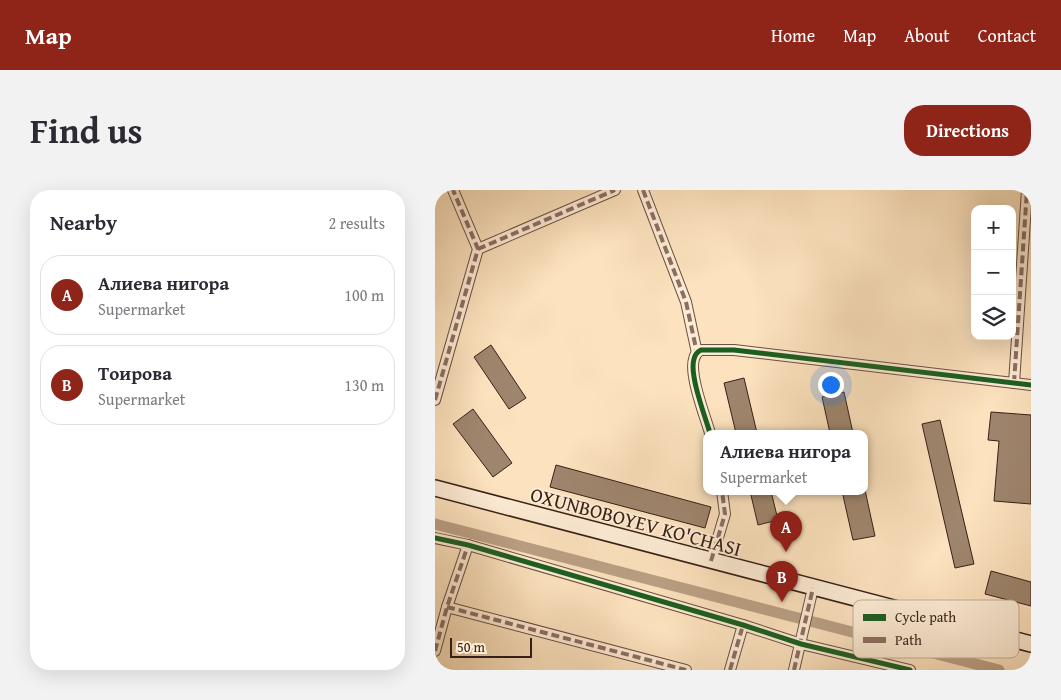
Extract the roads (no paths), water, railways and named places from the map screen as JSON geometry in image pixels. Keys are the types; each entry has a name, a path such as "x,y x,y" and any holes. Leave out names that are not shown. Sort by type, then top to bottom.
{"main road":[{"name":"OXUNBOBOYEV KO'CHASI","path":"435,488 860,600"}],"street":[{"path":"435,400 478,249 453,190"},
{"path":"478,249 615,190"},
{"path":"643,190 686,302 697,353"},
{"path":"1014,383 1029,206 1027,190"},
{"path":"709,430 694,378 694,356 701,350 734,350 1031,385"},
{"path":"711,561 725,514 723,495"},
{"path":"435,538 467,545 743,625 853,654"},
{"path":"435,651 447,606 467,545"},
{"path":"795,670 813,588"},
{"path":"447,606 686,670"},
{"path":"730,670 743,625"},
{"path":"868,658 910,670"}],"waterway":[{"path":"435,524 853,632"},
{"path":"953,658 999,670"}],"place":[{"name":"Алиева нигора","path":"786,552"},
{"name":"Тоирова","path":"782,602"}]}
